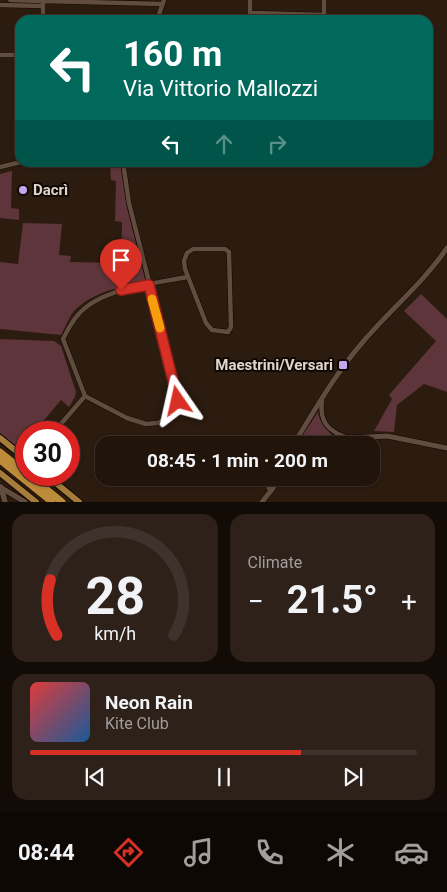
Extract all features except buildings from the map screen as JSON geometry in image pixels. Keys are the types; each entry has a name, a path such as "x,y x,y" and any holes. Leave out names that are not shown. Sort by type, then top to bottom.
{"highway":[{"path":"0,452 15,464"},
{"path":"0,460 52,502"},
{"path":"43,486 62,502"}],"main road":[{"path":"0,438 15,450"},
{"path":"0,473 36,502"},
{"path":"60,486 79,501"},
{"path":"0,487 5,502"},
{"path":"0,487 25,502"}],"street":[{"path":"10,0 43,3"},
{"path":"250,0 250,13 324,15 324,0"},
{"path":"0,5 163,2 159,15"},
{"path":"0,55 15,55"},
{"path":"0,167 15,163"},
{"path":"124,167 129,203 149,285 177,395 178,403 175,410 164,421 144,424 127,418 84,396 63,339 76,316 95,300 118,292 149,285 187,278"},
{"path":"299,436 322,398 358,347 423,279 447,248"},
{"path":"188,250 228,251 230,260 231,327 229,331 218,332 209,328 187,278 184,264 188,250"},
{"path":"63,421 84,396"},
{"path":"322,398 322,414 326,426 336,434 342,436"},
{"path":"380,437 392,436 447,448"},
{"path":"263,501 271,486"},
{"path":"263,501 275,486"}],"shaded area":[{"path":"110,167 121,167 127,208 146,283 117,288 90,299 74,311 61,335 0,329 0,262 18,264 23,223 62,224 59,255 71,256 70,262 121,263 122,222 115,221 116,181 111,180"},
{"path":"12,171 11,208 19,209 19,220 0,218 0,174"},
{"path":"421,294 447,319 447,392 424,384 397,405 394,432 374,431 392,399 389,395 436,341 404,311"},
{"path":"0,339 54,341 61,346 76,392 75,397 69,407 61,400 43,421 15,421 15,445 0,433"},
{"path":"318,412 322,424 333,436 302,436"}],"slow traffic":[{"path":"152,299 160,328"}],"place":[{"name":"Dacrì","path":"23,190"},
{"name":"Maestrini/Versari","path":"343,365"}],"route":[{"path":"121,290 149,285 178,401"}]}
